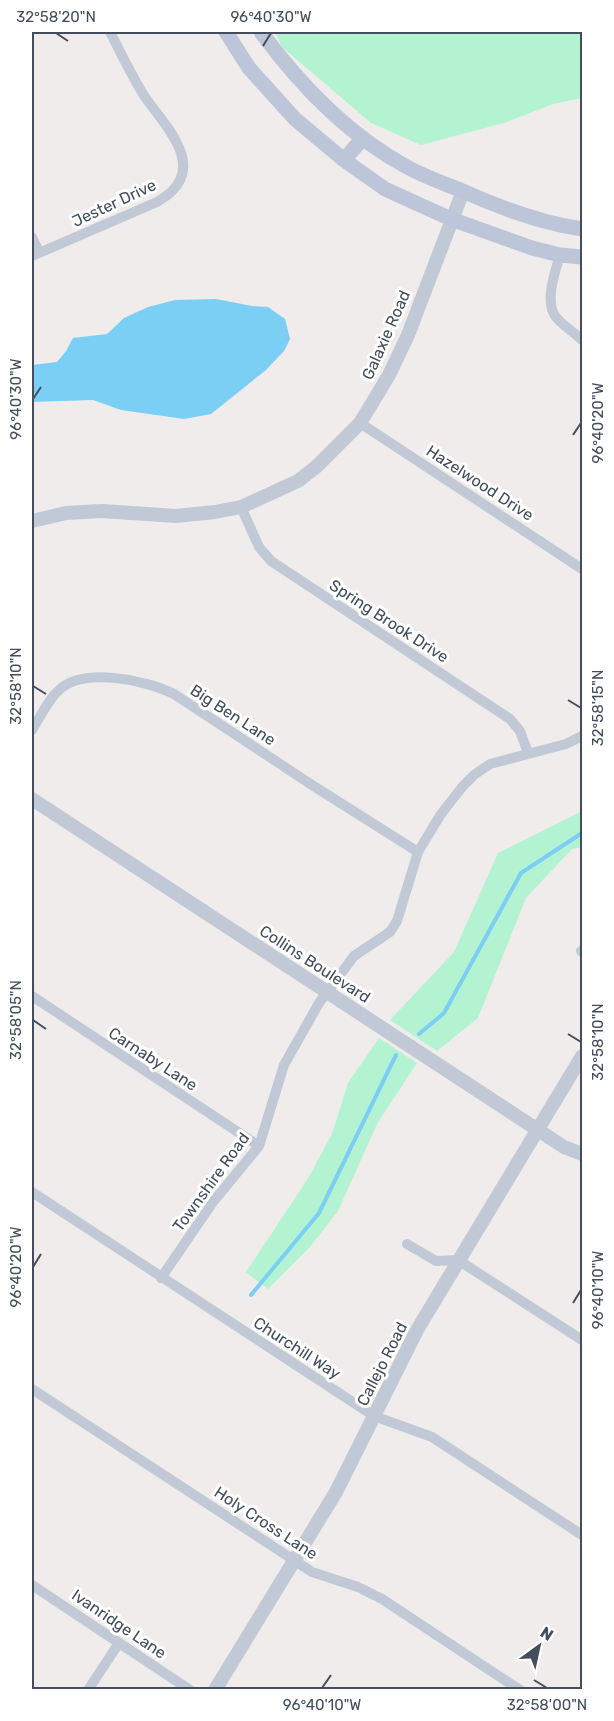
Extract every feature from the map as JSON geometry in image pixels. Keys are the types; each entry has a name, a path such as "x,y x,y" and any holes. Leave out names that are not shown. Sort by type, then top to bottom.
{"main road":[{"path":"226,32 249,68 295,119 344,160 385,189 451,219 532,248 560,255 582,257"},
{"path":"261,32 318,100 363,138 407,168 524,215 582,229"},
{"path":"344,160 363,138"}],"street":[{"name":"Jester Drive","path":"35,254 157,202 178,184 182,171 182,154 174,136 145,96 110,32"},
{"name":"Galaxie Road","path":"32,521 66,513 102,512 176,516 241,507 298,481 316,467 360,423 389,375 408,335 463,191"},
{"path":"32,237 35,254"},
{"path":"560,255 553,284 552,310 556,317 582,340"},
{"name":"Hazelwood Drive","path":"360,423 582,569"},
{"name":"Spring Brook Drive","path":"241,507 255,539 271,561 510,718 520,731 528,753"},
{"name":"Big Ben Lane","path":"32,730 58,690 74,680 93,676 156,685 174,694 418,852"},
{"name":"Townshire Road","path":"161,1278 213,1202 259,1146 284,1065 305,1025 354,956 390,932 397,921 418,852 441,814 474,775 490,764 566,744 582,736"},
{"name":"Collins Boulevard","path":"32,799 564,1147 582,1154"},
{"name":"Carnaby Lane","path":"32,996 259,1146"},
{"name":"Callejo Road","path":"215,1689 336,1492 417,1330 582,1056"},
{"name":"Churchill Way","path":"32,1192 374,1416 432,1437 582,1535"},
{"path":"407,1244 436,1262 458,1260 582,1340"},
{"name":"Holy Cross Lane","path":"32,1389 312,1572 358,1587 382,1599 520,1689"},
{"name":"Ivanridge Lane","path":"32,1584 190,1689"},
{"path":"88,1689 119,1643"}],"green space":[{"path":"275,32 582,32 582,98 553,104 504,123 421,145 371,123 282,47"},
{"path":"582,811 582,847 572,849 526,898 478,1018 437,1051 390,1020 454,952 498,853"},
{"path":"379,1038 417,1063 377,1124 338,1211 309,1248 268,1289 246,1272 307,1180 332,1134 348,1083"}],"water":[{"path":"216,299 268,307 285,319 290,339 284,351 266,370 211,414 184,419 121,410 93,400 32,402 32,365 57,362 73,338 107,334 124,318 148,307 175,300"}],"waterway":[{"path":"419,1034 444,1013 521,873 582,833"},
{"path":"251,1295 319,1213 396,1055"}]}
